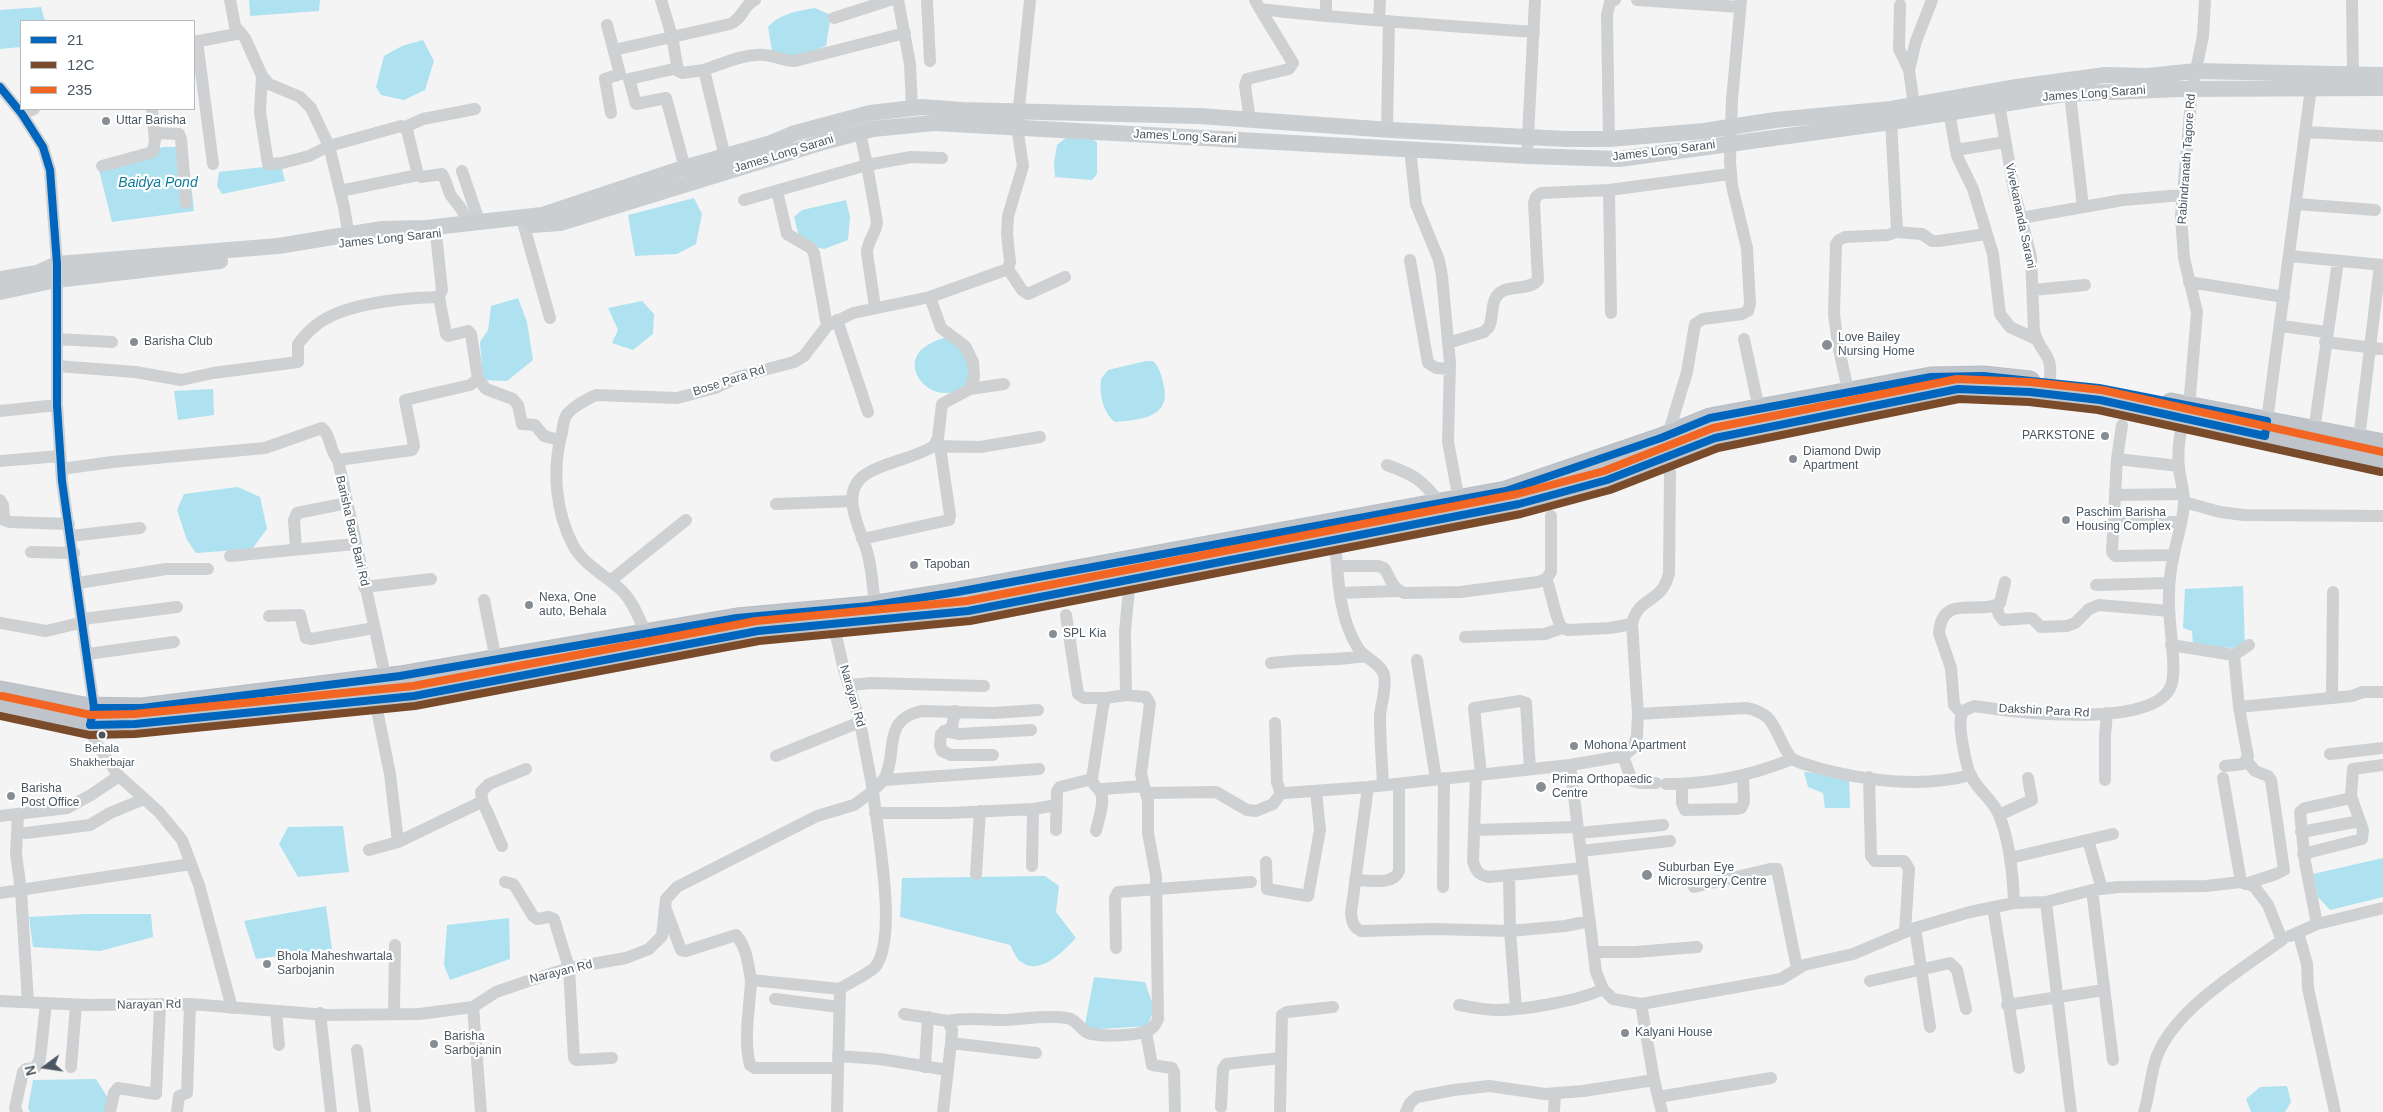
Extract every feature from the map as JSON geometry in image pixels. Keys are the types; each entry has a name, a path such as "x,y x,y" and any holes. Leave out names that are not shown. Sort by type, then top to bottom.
{"highway":[{"path":"0,691 92,717 142,708 386,678 737,618 832,617 968,610 1130,579 1226,552 1506,491 1668,435 1710,418 1931,377 1983,376 2099,388 2186,413"},
{"path":"0,706 135,724 414,696 832,617 875,605 1226,552 1335,540 1519,504 1607,480 1667,455 1715,438 1958,389 2030,392 2186,413 2266,429 2383,462"},
{"path":"2266,429 2314,430 2383,444"}],"main road":[{"path":"349,239 382,229 426,228 542,215 816,127 870,113 912,108 1199,116 1387,130 1528,135 1566,139 1694,132 1914,105 1997,100 2105,75 2147,76 2196,71 2312,81 2354,75 2383,75"},
{"name":"James Long Sarani","path":"0,292 57,272 136,272 349,239 436,234 560,223 820,143 860,133 934,123 1527,156 1619,159 1891,122 1949,112 1997,100 2070,94 2192,89 2312,81 2383,88"},
{"path":"1235,139 1244,120"},
{"path":"0,280 38,273 57,272"}],"street":[{"path":"230,0 235,26 241,33 262,76 269,84 300,97 311,108 329,146 349,239"},
{"path":"661,0 672,36 678,68 682,73 704,70 741,58 764,55 784,61 795,61 905,33"},
{"path":"614,50 736,22 745,7 755,0"},
{"path":"834,18 890,0"},
{"path":"898,0 910,64 912,108"},
{"path":"927,0 930,61"},
{"path":"1030,0 1017,127 1023,166 1008,216 1007,234 1010,262 1008,269 1022,290 1028,294 1065,277"},
{"path":"1326,0 1326,15"},
{"path":"1380,0 1384,21 1387,130"},
{"path":"1527,156 1535,0"},
{"path":"1609,138 1607,14 1610,2 1615,0"},
{"path":"1282,792 1368,787 1570,765 1622,756 1632,748 1637,736 1638,714 1632,624 1634,615 1640,606 1658,595 1666,586 1669,572 1670,474 1667,455 1668,435 1688,372 1697,321 1742,314 1748,311 1750,304 1747,248 1730,174 1732,100 1740,4 1637,0"},
{"path":"1908,70 1916,40 1932,0"},
{"name":"Rabindranath Tagore Rd","path":"2186,413 2197,322 2195,300 2189,282 2182,238 2182,195 2192,89 2203,36 2205,0"},
{"path":"2352,0 2354,75"},
{"path":"1258,4 1326,15 1384,21 1534,32"},
{"path":"1244,120 1247,79 1289,69 1292,63 1258,4"},
{"path":"1900,4 1898,49 1908,70 1914,105"},
{"path":"607,25 620,74 605,79 611,113"},
{"path":"213,164 196,42 241,33"},
{"path":"678,68 629,79 636,104 666,98 684,168"},
{"path":"704,70 725,157"},
{"path":"262,76 260,112 268,164 309,156 329,146 401,126 405,127 423,119 475,109"},
{"path":"2266,429 2312,81"},
{"path":"0,87 22,114 43,147 50,170 57,272 57,405 60,456 84,620 95,741 119,776 158,812 182,840 191,864 232,1008"},
{"path":"2070,94 2083,206"},
{"name":"Vivekananda Sarani","path":"1997,100 2021,218 2031,257 2036,339 2052,364 2049,383"},
{"path":"22,114 32,110"},
{"path":"102,166 153,152 152,110"},
{"path":"1949,112 1959,163 1973,189 1993,254 2000,314 2010,327 2036,339"},
{"path":"1891,122 1897,206 1896,232"},
{"path":"405,127 418,175"},
{"path":"154,134 173,132 179,134 186,203"},
{"path":"2306,132 2381,136"},
{"path":"860,133 877,222 876,230 866,253 876,307"},
{"path":"1956,150 2005,142"},
{"path":"1410,149 1416,204 1438,260 1442,276 1450,369 1448,442 1450,502"},
{"path":"744,200 867,165 910,157 942,158"},
{"path":"462,171 473,222"},
{"path":"340,191 418,175 421,177 442,174 451,196 459,204 466,217 473,222"},
{"path":"1448,343 1484,332 1492,321 1495,299 1498,294 1505,290 1530,285 1538,280 1534,204 1536,197 1547,192 1609,190 1730,174"},
{"path":"1609,190 1611,313"},
{"path":"777,191 787,234 811,248 814,253 832,323 868,412"},
{"path":"2021,218 2123,200 2182,195"},
{"path":"2297,204 2375,210"},
{"path":"524,226 550,318"},
{"path":"1852,411 1838,345 1834,314 1836,244 1845,237 1888,235 1896,232 1922,234 1932,241 1986,234"},
{"path":"436,234 442,290 439,296 446,334 448,336 468,331 471,334 478,379 486,389 513,399 518,406 522,424 535,425 544,436 560,440"},
{"path":"2290,256 2381,265 2369,347 2359,440"},
{"path":"1410,260 1428,363 1436,368 1450,369"},
{"path":"2314,430 2338,261"},
{"path":"832,323 876,307 930,297 1008,269"},
{"path":"2189,282 2284,297"},
{"path":"2033,290 2085,285"},
{"path":"57,366 135,372 181,380 213,373 298,362 298,344 314,326 331,316 401,298 439,296"},
{"path":"930,297 941,328 965,346 973,362 974,377 970,389"},
{"name":"Bose Para Rd","path":"646,634 636,612 626,597 610,581 595,570 575,548 564,524 555,475 566,415 584,401 596,395 677,398 715,388 738,376 794,362 804,356 832,323"},
{"path":"2281,326 2383,349"},
{"path":"57,339 112,342"},
{"path":"1744,339 1759,409"},
{"name":"Barisha Baro Bari Rd","path":"398,842 383,699 386,678 364,587 338,460 412,450 414,446 405,400 470,385 478,379"},
{"path":"862,539 949,520 950,515 937,447 942,404 970,389 1004,384"},
{"path":"0,411 57,405"},
{"name":"Dakshin Para Rd","path":"1962,714 1966,709 1974,706 2062,715 2107,713 2138,709 2152,704 2165,695 2171,686 2173,674 2169,583 2184,498 2179,466 2179,441 2186,413"},
{"path":"2122,425 2117,459 2112,552 2116,556 2173,555"},
{"path":"62,469 112,462 265,448 322,428 326,431 330,445 338,460"},
{"path":"875,605 872,574 852,501 855,484 865,475 937,447 980,447 1040,438"},
{"path":"0,461 60,456"},
{"path":"2117,459 2179,466"},
{"path":"1386,465 1412,474 1450,502"},
{"path":"2115,495 2184,498 2244,515 2383,516"},
{"path":"0,500 3,505 4,520 10,522 70,530 140,528"},
{"path":"776,504 852,501"},
{"path":"296,550 294,520 297,513 346,503"},
{"path":"1340,593 1397,591 1415,594 1460,592 1546,579 1551,572 1551,516"},
{"path":"610,581 686,520"},
{"path":"2114,522 2181,522"},
{"path":"1335,540 1340,593 1351,634 1358,648 1380,667 1384,673 1385,682 1380,716 1384,785"},
{"path":"230,556 355,544"},
{"path":"31,552 74,553"},
{"path":"1337,566 1378,566 1384,568 1397,591"},
{"path":"78,583 166,569 208,569"},
{"path":"364,587 431,579"},
{"path":"1126,695 1125,631 1130,579"},
{"path":"1546,579 1554,600 1557,618 1562,628"},
{"path":"2005,582 2002,599 1996,605 1956,608 1944,617 1939,627 1942,642 1952,668 1953,701 1962,714 1960,722 1962,741 1970,775 1995,806 1999,814 2010,858 2014,902"},
{"path":"2096,585 2169,583"},
{"path":"2332,697 2333,592"},
{"path":"484,600 496,660"},
{"path":"1996,605 1999,615 2003,620 2030,618 2040,627 2075,623 2089,609 2099,605 2169,611"},
{"path":"0,623 46,631 84,620 177,607"},
{"path":"270,616 300,615 306,638 311,639 374,628"},
{"path":"904,1014 948,1021 958,1019 1006,1020 1032,1017 1067,1018 1074,1020 1089,1033 1096,1034 1146,1032 1154,1027 1160,1009 1156,890 1141,774 1150,704 1146,697 1126,695 1106,698 1084,698 1078,694 1066,615"},
{"name":"Narayan Rd","path":"0,1003 28,1002 76,1005 190,1004 276,1011 394,1014 473,1007 496,992 570,968 626,958 649,949 662,936 666,898 677,887 817,816 854,804 873,791 860,722 832,617"},
{"path":"1465,637 1544,634 1562,628 1568,630 1610,628 1632,624"},
{"path":"88,654 174,642"},
{"path":"2172,645 2234,655 2249,645"},
{"path":"1570,765 1596,972 1603,989 1613,999 1641,1004 1781,979 1810,962 1853,954 1910,930 2014,902 2046,902 2097,890 2136,886 2206,886 2243,883 2284,870 2271,780 2268,776 2255,771 2247,761 2234,655"},
{"path":"1271,663 1366,656"},
{"path":"1417,660 1440,779 1443,888"},
{"path":"849,686 871,683 984,686"},
{"path":"2239,707 2383,692"},
{"path":"1096,831 1102,801 1100,792 1094,786 1092,779 1103,706 1106,698"},
{"path":"1530,769 1526,703 1520,701 1474,708 1479,774 1473,861 1476,870 1481,875 1489,877 1583,868"},
{"path":"1638,714 1746,708 1760,711 1771,720 1792,758"},
{"path":"751,980 840,988 875,967 885,943 884,887 873,791 884,780 895,732 902,719 911,713 922,711 993,713 1038,710"},
{"path":"955,711 952,727 941,734 940,745 946,754 993,755"},
{"path":"2105,780 2107,713"},
{"path":"776,756 860,722"},
{"path":"1275,723 1277,782 1282,792"},
{"path":"944,731 960,734 1031,730"},
{"path":"2330,754 2383,748"},
{"path":"1622,756 1632,781 1640,783 1682,784 1743,776 1792,758 1830,770 1906,782 1933,782 1970,775"},
{"path":"2243,883 2224,772 2247,761"},
{"path":"2304,854 2362,839 2360,821 2351,796 2353,769 2383,765"},
{"path":"502,846 483,804 481,792 489,784 526,769"},
{"path":"884,780 1039,769"},
{"path":"0,816 67,808 92,795 119,776"},
{"path":"1682,784 1682,803 1685,810 1736,809 1741,808 1744,802 1743,776"},
{"path":"1869,777 1871,856 1875,860 1904,861 1909,869 1910,930 1921,968 1930,1027"},
{"path":"1999,814 2032,800 2028,778"},
{"path":"1056,830 1060,787 1092,779"},
{"path":"1355,880 1383,881 1396,876 1398,870 1399,784"},
{"path":"1368,787 1355,880 1352,922 1356,928 1361,931 1435,929 1510,931 1565,926 1590,921"},
{"path":"1100,792 1103,789 1216,792 1247,810 1256,811 1273,804 1282,792"},
{"path":"1266,862 1267,889 1308,896 1320,830 1316,791"},
{"path":"2317,924 2301,832 2302,810 2342,801 2351,796"},
{"path":"26,833 90,825 110,813 144,799"},
{"path":"369,850 398,842 476,803 483,804"},
{"path":"875,813 949,813 1033,809 1057,805"},
{"path":"1032,866 1033,809"},
{"path":"976,874 980,811"},
{"path":"18,814 16,854 21,891 28,1002"},
{"path":"2301,832 2360,821"},
{"path":"1474,830 1578,830 1663,825"},
{"path":"2010,858 2113,834"},
{"path":"2088,840 2097,890 2104,990 2113,1060"},
{"path":"1581,851 1670,841"},
{"path":"0,893 191,864"},
{"path":"1694,887 1777,869 1798,968"},
{"path":"1509,875 1510,931 1516,1009"},
{"path":"506,882 513,884 533,916 537,919 550,917 554,919 570,968 574,1058 576,1060 612,1058"},
{"path":"1116,948 1116,894 1121,891 1250,882"},
{"path":"2243,883 2254,886 2262,894 2282,940"},
{"path":"2046,902 2071,1112"},
{"path":"665,907 681,950 686,951 736,935 742,942 751,980 748,1008 748,1057 750,1065 754,1068 880,1059 948,1070"},
{"path":"1993,907 2007,1005 2019,1068"},
{"path":"2144,1112 2156,1057 2164,1042 2179,1022 2231,977 2282,940 2298,932 2317,924 2383,908"},
{"path":"2298,932 2307,964 2309,994 2335,1112"},
{"path":"394,1014 396,945"},
{"path":"1594,952 1635,952 1697,947"},
{"path":"1870,981 1945,963 1954,965 1966,1008"},
{"path":"836,1112 840,988"},
{"path":"1459,1005 1497,1010 1516,1009 1584,996 1603,989"},
{"path":"2007,1005 2104,990"},
{"path":"775,999 839,1007"},
{"path":"16,1112 15,1108 23,1072 26,1069 34,1068 40,1059 46,1003"},
{"path":"110,1112 114,1093 118,1088 179,1096 187,1093 190,1004"},
{"path":"1641,1004 1654,1080 1662,1112"},
{"path":"71,1067 76,1005"},
{"path":"156,1094 160,1005"},
{"path":"473,1007 481,1112"},
{"path":"1280,1112 1280,1058 1284,1013 1333,1007"},
{"path":"276,1011 279,1045"},
{"path":"320,1013 331,1112"},
{"path":"925,1067 928,1017"},
{"path":"943,1112 952,1030 948,1021"},
{"path":"1146,1032 1152,1065 1168,1066 1174,1072 1175,1112"},
{"path":"951,1043 1036,1054"},
{"path":"357,1050 365,1112"},
{"path":"1221,1107 1223,1069 1226,1064 1280,1058"},
{"path":"1658,1097 1771,1078"},
{"path":"1406,1112 1410,1103 1417,1097 1454,1090 1490,1086 1555,1093 1654,1080"},
{"path":"1554,1112 1555,1093"},
{"path":"177,1112 179,1096"}],"water":[{"path":"249,0 320,0 319,11 250,16"},
{"path":"41,7 45,20 20,20 20,47 0,49 0,10"},
{"path":"815,8 831,15 826,46 809,53 783,58 772,51 768,27 773,22 796,12"},
{"path":"423,40 434,61 425,90 404,100 381,95 376,87 384,56 402,46"},
{"path":"1067,137 1091,139 1097,142 1097,174 1092,180 1055,177 1054,163 1057,145"},
{"name":"Baidya Pond","path":"163,147 187,147 194,211 112,222 99,170"},
{"path":"281,165 285,181 222,194 217,186 219,172"},
{"path":"694,198 702,214 696,244 677,254 635,256 628,215"},
{"path":"846,200 850,217 848,240 824,249 801,244 794,217 802,210"},
{"path":"518,298 527,322 533,360 507,381 483,380 480,342 488,330 491,306"},
{"path":"642,301 654,314 653,334 633,350 612,343 618,330 608,308"},
{"path":"948,337 957,342 971,370 966,386 956,391 939,393 925,386 920,380 916,373 916,358 926,346"},
{"path":"1153,361 1160,373 1165,397 1163,405 1151,415 1115,422 1107,413 1103,402 1101,379 1108,370"},
{"path":"213,389 214,415 178,420 174,391"},
{"path":"238,487 260,497 267,529 252,549 196,553 187,540 177,510 184,494"},
{"path":"2243,586 2245,648 2193,647 2192,631 2183,628 2185,589"},
{"path":"1804,772 1849,776 1850,808 1825,808 1823,793 1808,787"},
{"path":"343,826 349,872 298,877 279,844 288,827"},
{"path":"2383,858 2383,897 2330,910 2318,897 2313,874"},
{"path":"1045,876 1059,886 1056,912 1076,938 1058,955 1044,964 1029,966 1019,961 1010,945 900,917 902,878"},
{"path":"326,906 332,949 256,959 244,921"},
{"path":"83,914 151,914 153,937 100,951 33,947 29,917"},
{"path":"509,918 510,959 450,980 444,965 447,925"},
{"path":"1094,977 1145,982 1154,1008 1148,1026 1084,1030"},
{"path":"96,1079 110,1101 105,1112 30,1112 28,1108 33,1080"},
{"path":"2287,1086 2291,1102 2285,1112 2251,1112 2246,1099 2260,1087"}],"transit line":[{"name":"21","path":"0,87 22,114 43,147 50,170 57,264 57,405 62,481 94,708"},
{"name":"21","path":"1983,376 2099,388 2267,421 2265,436 2100,400 2030,392 1958,389 1715,438 1607,480 1519,504 968,611 758,631 414,696 135,724 90,725 94,708 142,708 400,676 737,618 869,606 957,592 1506,491 1661,438 1710,418 1931,377 1983,376"},
{"name":"235","path":"2,696 91,715 134,714 413,686 756,621 967,601 1517,494 1604,471 1713,428 1957,379 2030,382 2102,390 2383,452"},
{"name":"12C","path":"0,716 89,735 135,734 415,706 759,641 970,621 1521,514 1610,490 1718,448 1959,399 2029,402 2098,410 2381,472"}],"place":[{"name":"Uttar Barisha","path":"106,121"},
{"name":"Barisha Club","path":"134,342"},
{"name":"Love Bailey Nursing Home","path":"1827,345"},
{"name":"PARKSTONE","path":"2105,436"},
{"name":"Diamond Dwip Apartment","path":"1793,459"},
{"name":"Paschim Barisha Housing Complex","path":"2066,520"},
{"name":"Tapoban","path":"914,565"},
{"name":"Nexa, One auto, Behala","path":"529,605"},
{"name":"SPL Kia","path":"1053,634"},
{"name":"Behala Shakherbajar","path":"102,735"},
{"name":"Mohona Apartment","path":"1574,746"},
{"name":"Prima Orthopaedic Centre","path":"1541,787"},
{"name":"Barisha Post Office","path":"11,796"},
{"name":"Suburban Eye Microsurgery Centre","path":"1647,875"},
{"name":"Bhola Maheshwartala Sarbojanin","path":"267,964"},
{"name":"Kalyani House","path":"1625,1033"},
{"name":"Barisha Sarbojanin","path":"434,1044"}]}
